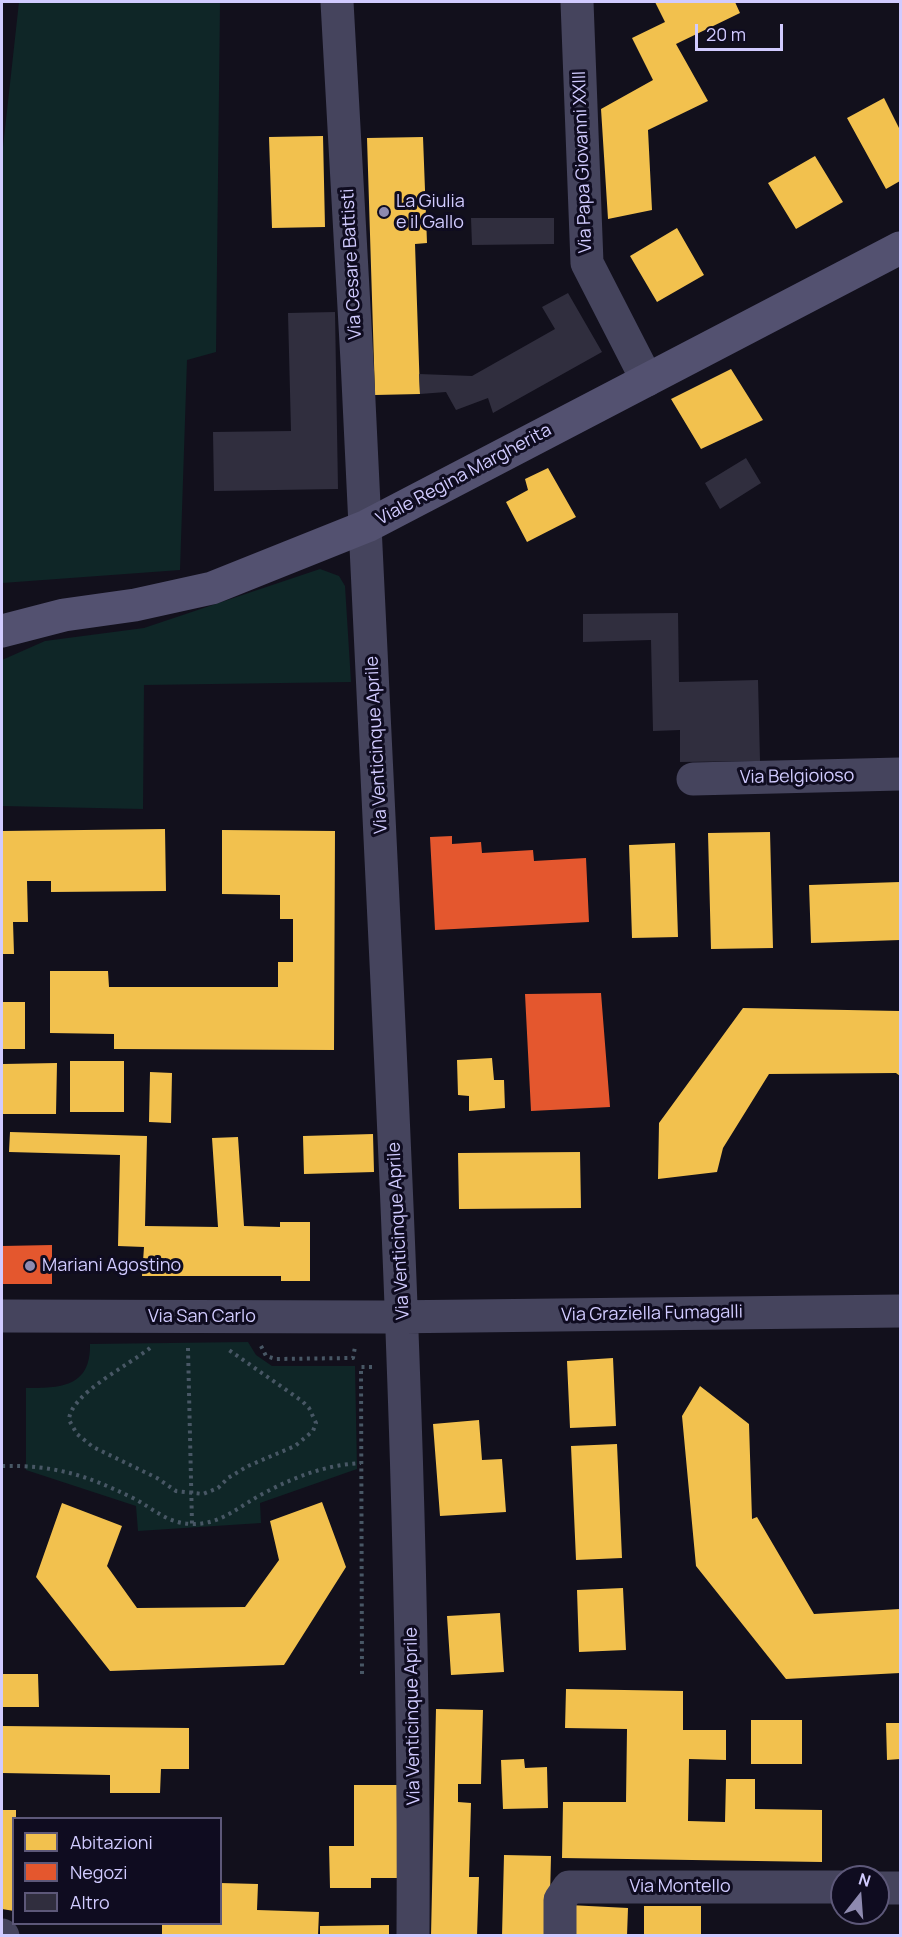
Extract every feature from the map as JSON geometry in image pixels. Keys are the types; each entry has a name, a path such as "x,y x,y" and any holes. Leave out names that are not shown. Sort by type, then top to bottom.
{"street":[{"name":"Via Cesare Battisti","path":"337,2 367,526"},
{"name":"Via Papa Giovanni XXIII","path":"577,2 587,264 646,380"},
{"name":"Viale Regina Margherita","path":"2,631 64,615 135,605 212,588 367,526 900,248"},
{"name":"Via Venticinque Aprile","path":"367,526 403,1317 414,1716 413,1935"},
{"name":"Via Belgioioso","path":"693,779 900,774"},
{"name":"Via Graziella Fumagalli","path":"403,1317 900,1311"},
{"name":"Via San Carlo","path":"2,1316 403,1317"},
{"name":"Via Montello","path":"560,1935 560,1900 569,1887 830,1887"}],"path":[{"path":"259,1338 264,1354 276,1359 353,1358 357,1342"},
{"path":"156,1343 132,1363 83,1394 72,1406 69,1420 77,1434 93,1447 157,1478 176,1491 203,1494 218,1488 228,1478 249,1466 295,1446 313,1431 316,1423 309,1408 302,1401 218,1341"},
{"path":"188,1346 192,1524"},
{"path":"362,1674 361,1367 378,1366"},
{"path":"2,1466 66,1470 136,1500 165,1518 192,1524 209,1523 227,1516 263,1493 309,1473 332,1465 361,1463"}],"green space":[{"path":"19,2 220,2 216,352 187,360 180,570 2,583 2,156"},
{"path":"320,569 339,576 345,586 351,682 144,685 143,809 2,806 2,660 45,641 144,628"},
{"path":"248,1342 256,1355 272,1366 355,1366 357,1469 260,1503 261,1523 138,1531 136,1506 26,1470 26,1388 61,1386 79,1377 89,1359 90,1344"}],"building: Abitazioni":[{"path":"655,2 735,2 740,13 676,44 708,101 648,130 652,210 608,219 601,109 653,80 632,38 665,22"},
{"path":"884,98 900,130 900,181 886,189 847,118"},
{"path":"323,136 325,227 272,228 269,137"},
{"path":"423,137 427,243 415,244 420,394 375,395 367,138"},
{"path":"815,156 843,202 796,229 768,183"},
{"path":"677,228 704,275 657,302 630,256"},
{"path":"731,369 763,420 701,449 671,399"},
{"path":"548,468 576,517 527,542 506,502 528,490 525,479"},
{"path":"165,829 166,891 51,892 51,881 27,881 28,922 13,922 14,954 2,954 2,831"},
{"path":"222,830 335,831 334,1050 114,1049 114,1034 50,1033 50,971 108,971 109,987 278,987 278,962 293,962 293,919 280,919 280,895 222,894"},
{"path":"770,832 773,948 711,949 708,833"},
{"path":"675,843 678,937 632,938 629,845"},
{"path":"900,882 900,940 811,943 809,885"},
{"path":"2,1002 25,1002 25,1049 2,1049"},
{"path":"743,1008 900,1011 900,1076 896,1073 769,1074 723,1148 717,1172 658,1179 659,1123"},
{"path":"492,1058 494,1080 504,1080 505,1108 469,1111 469,1096 458,1095 457,1060"},
{"path":"70,1061 124,1061 124,1112 70,1112"},
{"path":"57,1063 56,1114 2,1114 3,1064"},
{"path":"150,1072 172,1073 171,1123 149,1122"},
{"path":"10,1132 147,1136 145,1226 218,1227 212,1138 238,1137 244,1226 280,1227 280,1222 310,1222 310,1281 281,1281 281,1276 142,1276 144,1247 118,1246 120,1155 9,1152"},
{"path":"373,1134 374,1172 304,1174 303,1136"},
{"path":"580,1152 581,1208 459,1209 458,1153"},
{"path":"613,1358 616,1426 570,1428 567,1361"},
{"path":"700,1386 749,1424 752,1519 757,1517 814,1614 900,1609 900,1673 786,1679 696,1566 682,1416"},
{"path":"479,1420 482,1460 502,1459 506,1512 440,1516 433,1424"},
{"path":"617,1444 622,1558 576,1560 571,1446"},
{"path":"322,1502 346,1567 284,1665 110,1671 36,1577 62,1503 122,1526 107,1566 137,1608 245,1607 279,1560 270,1521"},
{"path":"623,1588 626,1650 579,1652 577,1590"},
{"path":"500,1613 504,1672 451,1675 447,1616"},
{"path":"2,1674 38,1674 39,1707 2,1707"},
{"path":"566,1689 683,1691 683,1730 726,1730 726,1760 689,1759 688,1821 725,1822 726,1779 755,1779 755,1809 822,1810 822,1862 562,1858 563,1802 626,1802 627,1729 565,1728"},
{"path":"436,1709 483,1710 481,1784 458,1784 458,1802 471,1803 469,1877 479,1877 477,1936 431,1936"},
{"path":"751,1720 802,1720 802,1764 751,1764"},
{"path":"886,1723 900,1723 900,1759 887,1760"},
{"path":"2,1726 189,1728 189,1769 161,1769 160,1793 110,1793 110,1775 2,1773"},
{"path":"524,1759 525,1768 547,1767 548,1808 503,1809 501,1760"},
{"path":"354,1785 398,1785 398,1878 371,1878 371,1888 330,1888 329,1846 354,1846"},
{"path":"2,1810 16,1810 16,1817 12,1817 12,1911 2,1909"},
{"path":"504,1855 551,1856 549,1936 502,1936"},
{"path":"222,1883 258,1884 257,1910 319,1912 318,1936 162,1936 162,1925 222,1925"},
{"path":"569,1905 628,1908 627,1936 567,1936"},
{"path":"644,1906 701,1906 701,1936 644,1936"},
{"path":"389,1925 389,1936 320,1936 320,1926"}],"building: Negozi":[{"path":"452,836 452,844 481,842 482,853 533,850 534,861 586,858 589,922 435,930 430,837"},
{"path":"601,993 610,1107 531,1111 525,994"},
{"path":"52,1245 52,1284 2,1284 2,1246"}],"building: Altro":[{"path":"471,218 554,218 554,244 472,245"},
{"path":"568,293 602,352 493,413 488,398 456,410 446,392 420,394 419,374 472,376 555,329 542,307"},
{"path":"335,312 338,489 214,491 213,432 291,431 288,313"},
{"path":"746,458 761,483 720,509 705,483"},
{"path":"678,613 679,682 758,680 760,761 680,762 680,730 653,731 651,640 583,642 583,614"}],"place":[{"name":"La Giulia e il Gallo","path":"384,212"},
{"name":"Mariani Agostino","path":"30,1266"}]}
